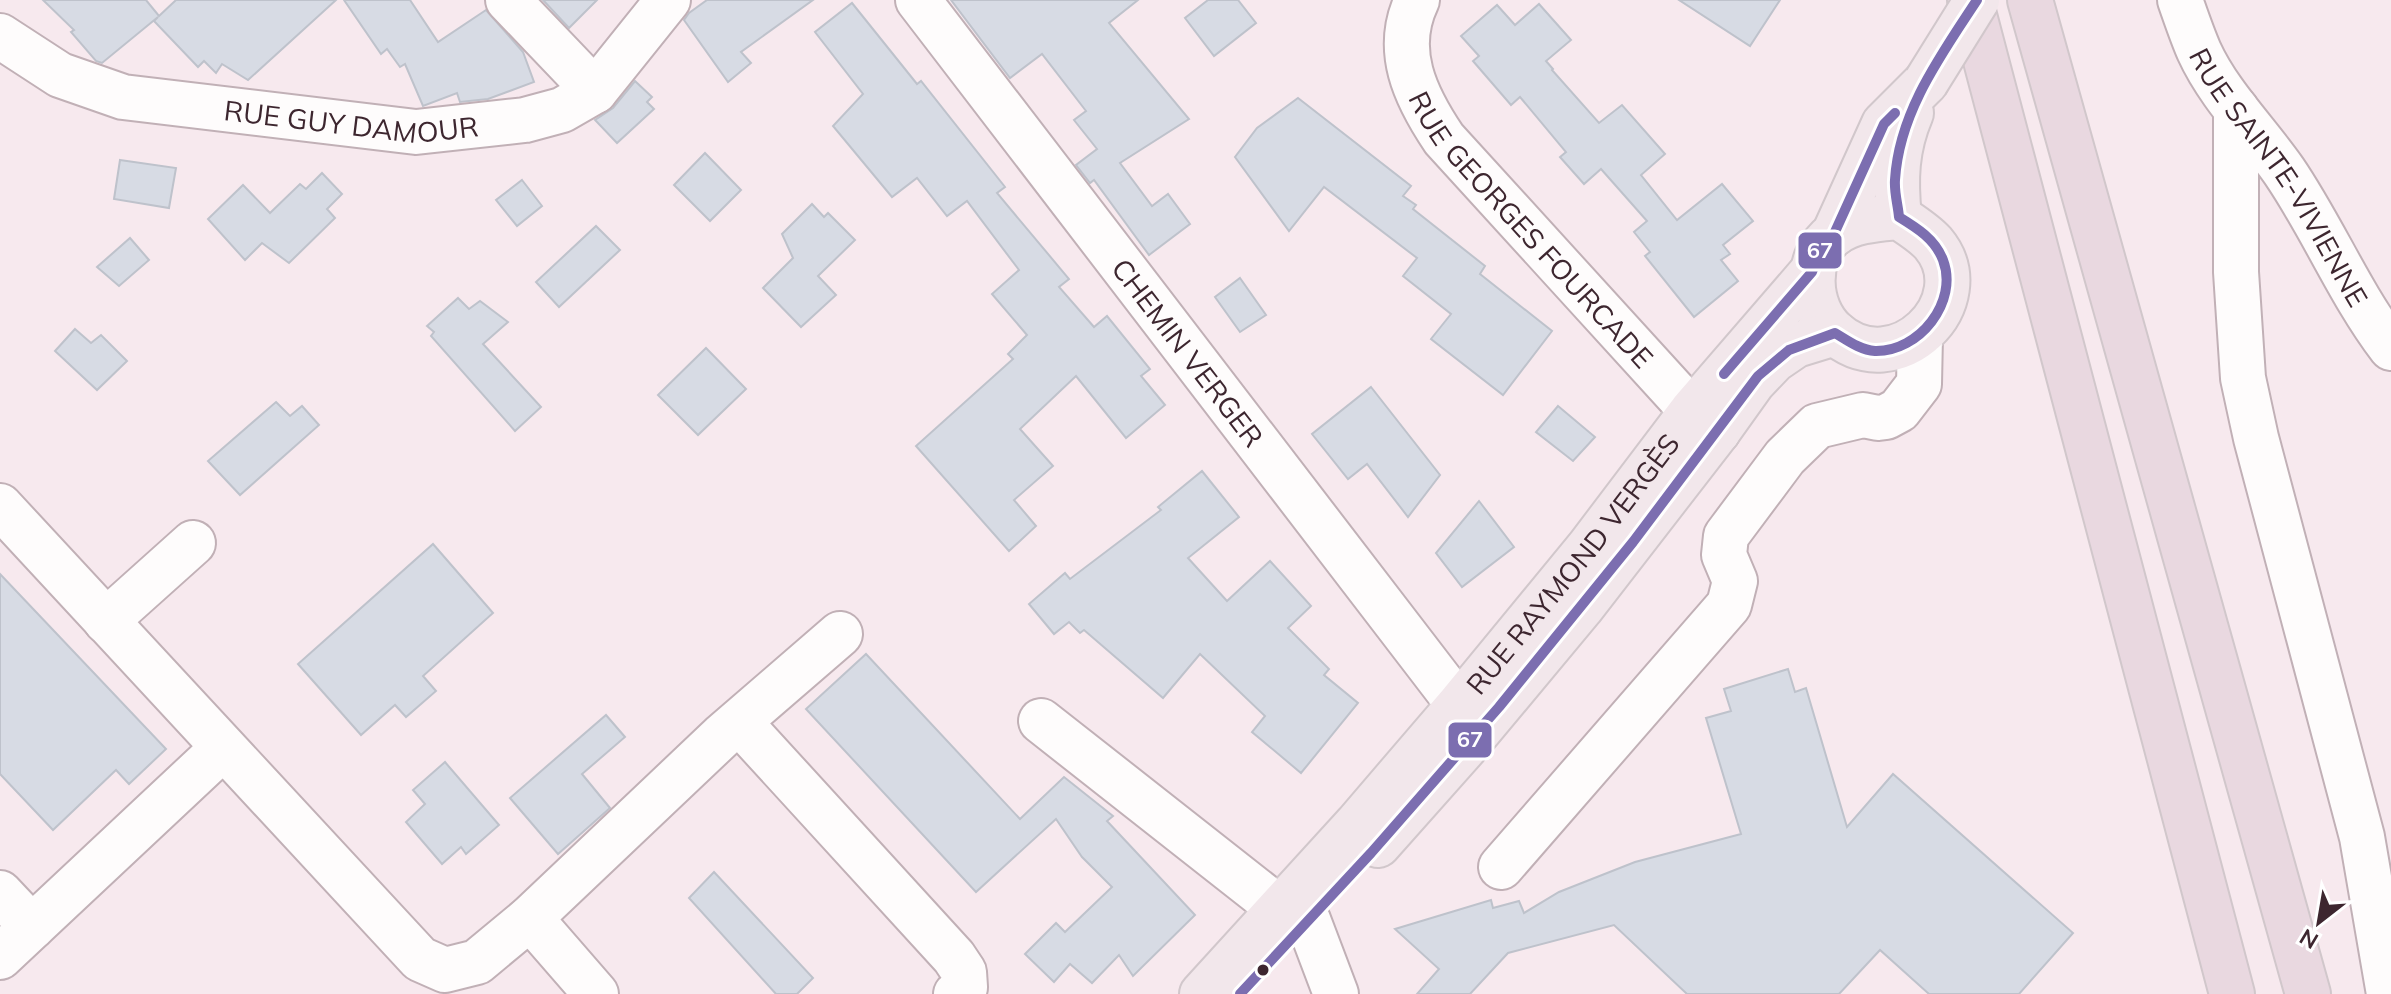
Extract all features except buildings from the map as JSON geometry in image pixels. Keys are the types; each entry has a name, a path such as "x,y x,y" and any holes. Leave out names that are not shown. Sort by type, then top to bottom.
{"highway":[{"path":"1970,0 2232,994"},
{"path":"2030,0 2308,994"}],"main road":[{"path":"1899,217 1895,181 1906,126 1926,82 1977,0"},
{"path":"1834,234 1864,221 1899,217 1935,245 1946,272 1946,295 1936,320 1904,343 1871,351 1835,333 1825,321 1815,300 1812,272 1821,249 1834,234 1884,124 1926,82"},
{"name":"RUE RAYMOND VERGÈS","path":"1202,994 1294,915 1466,746 1581,608 1705,421 1812,272"},
{"name":"RUE RAYMOND VERGÈS","path":"1240,994 1294,915 1459,705 1589,547 1705,421 1753,382 1774,360 1796,345 1835,333"}],"street":[{"path":"508,0 595,91"},
{"name":"RUE GUY DAMOUR","path":"0,36 60,75 123,97 416,132 525,120 562,110 595,91 668,0"},
{"name":"CHEMIN VERGER","path":"918,0 1459,705"},
{"name":"RUE GEORGES FOURCADE","path":"1417,0 1408,19 1407,47 1411,77 1423,108 1444,139 1705,421"},
{"name":"RUE SAINTE-VIVIENNE","path":"2180,0 2200,53 2236,109 2284,171 2369,318 2391,348"},
{"path":"2236,109 2236,272 2243,378 2256,438 2362,837 2389,994"},
{"path":"1501,867 1729,605 1735,581 1724,555 1726,536 1785,457 1817,426 1863,415 1886,417 1899,410 1904,343"},
{"path":"0,506 420,959 445,970 477,962 530,918 722,736 840,634"},
{"path":"106,621 193,543"},
{"path":"1041,721 1294,915 1336,994"},
{"path":"740,723 954,957 964,972 965,987 956,994"},
{"path":"0,957 223,748"},
{"path":"0,893 32,927"},
{"path":"530,918 596,994"}],"transit line":[{"name":"67","path":"1240,994 1371,853 1499,707 1633,542 1758,376 1789,350 1835,333 1864,349 1875,351 1906,343 1932,322 1945,292 1943,260 1930,240 1899,217 1895,185 1898,155 1904,131 1924,85 1977,0"},
{"name":"67","path":"1724,374 1812,272 1821,249 1834,234 1884,124 1895,113"}]}
